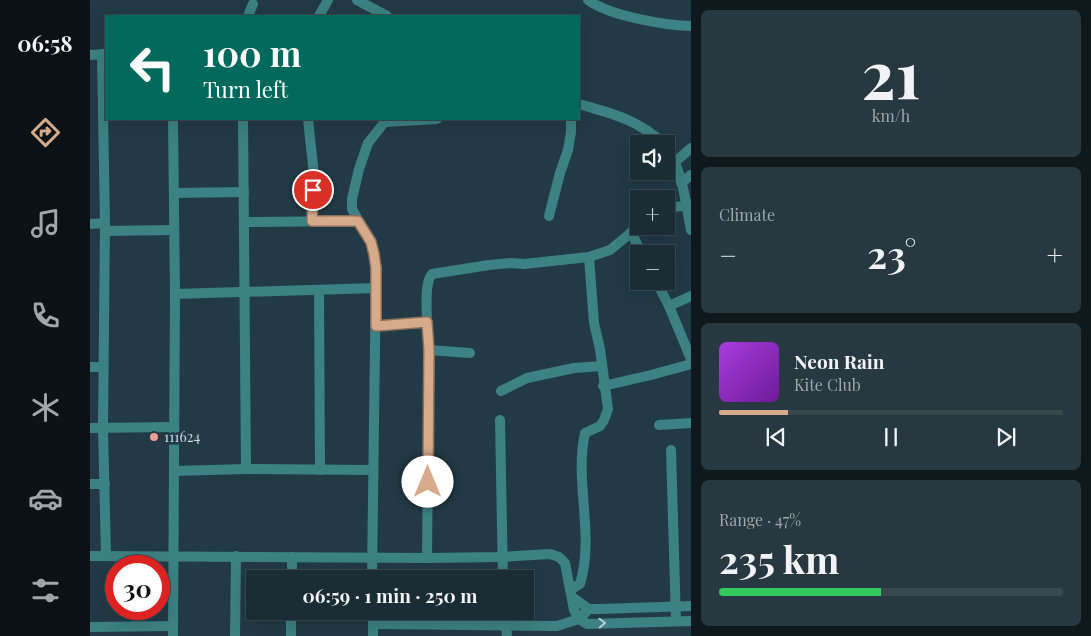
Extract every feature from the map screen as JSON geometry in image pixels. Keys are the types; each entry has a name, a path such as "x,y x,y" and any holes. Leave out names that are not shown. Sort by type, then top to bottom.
{"street":[{"path":"320,15 328,0"},
{"path":"357,0 385,15"},
{"path":"588,0 605,10 628,16 691,26"},
{"path":"248,15 252,4"},
{"path":"90,54 104,54 103,428 106,555"},
{"path":"580,104 636,122 653,135"},
{"path":"90,627 173,631 175,294 173,120"},
{"path":"243,120 246,470"},
{"path":"308,120 314,175 312,221"},
{"path":"372,570 376,268 371,242 352,209 352,199 359,169 368,143 386,120"},
{"path":"549,216 568,150 571,120"},
{"path":"691,148 675,162 689,205 691,230"},
{"path":"681,183 691,175"},
{"path":"174,193 244,192"},
{"path":"675,206 689,205"},
{"path":"244,222 358,221"},
{"path":"90,224 105,227 174,230"},
{"path":"427,558 429,350 427,322 429,277 432,274 489,265 524,264 589,257 610,250 630,233"},
{"path":"571,594 580,584 586,557 581,450 585,433 600,426 608,409 594,323 589,257"},
{"path":"175,294 376,288"},
{"path":"661,290 691,358"},
{"path":"319,291 320,470"},
{"path":"669,306 691,296"},
{"path":"376,326 427,322"},
{"path":"429,350 470,353"},
{"path":"604,386 691,364"},
{"path":"502,391 527,378 574,368 602,366"},
{"path":"90,367 103,367"},
{"path":"500,420 502,570"},
{"path":"659,425 691,423"},
{"path":"90,428 173,427"},
{"path":"672,450 676,621"},
{"path":"174,471 373,470"},
{"path":"90,484 105,484"},
{"path":"170,555 427,558 550,554 559,557 565,563 574,610 578,619 587,624 691,621"},
{"path":"90,556 105,556"},
{"path":"235,636 236,556"},
{"path":"292,557 292,570"},
{"path":"571,594 589,608 691,606"},
{"path":"373,624 506,631 557,626 578,619 589,608"},
{"path":"291,636 292,620"},
{"path":"373,620 373,636"}],"place":[{"name":"111624","path":"154,437"}],"route":[{"path":"313,190 312,221 358,221 371,242 376,268 376,326 427,322 429,350 428,482"}]}
